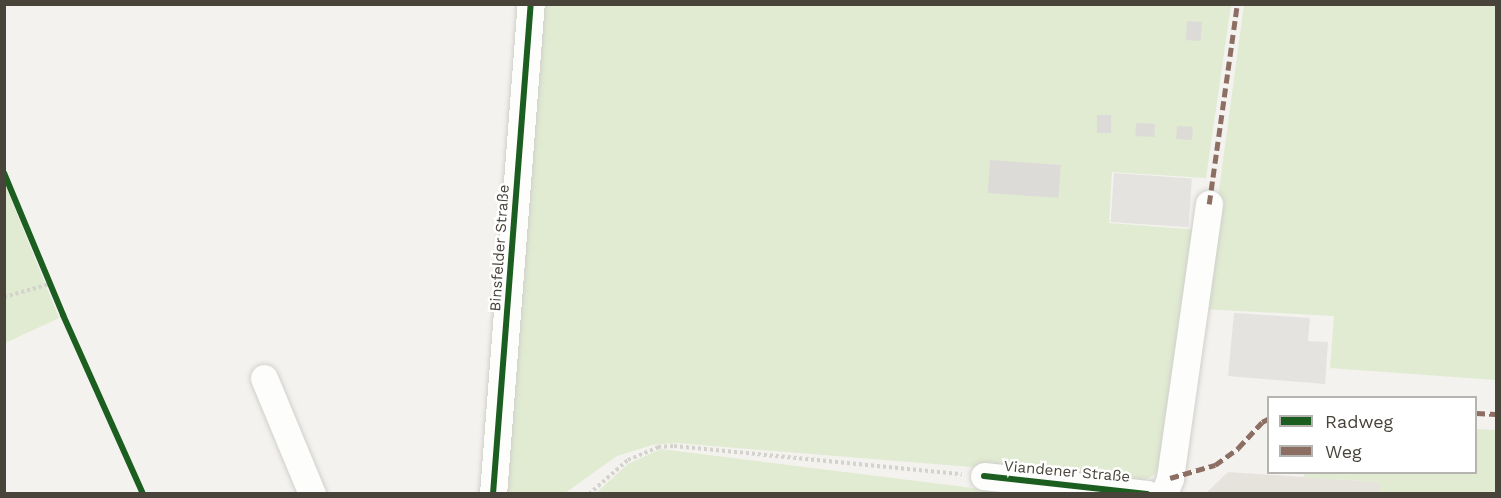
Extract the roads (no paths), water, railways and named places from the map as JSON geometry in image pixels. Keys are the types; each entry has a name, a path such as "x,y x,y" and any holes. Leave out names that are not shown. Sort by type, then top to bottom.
{"street":[{"name":"Binsfelder Straße","path":"493,494 531,4"},
{"path":"1164,494 1170,478 1209,204"},
{"path":"264,378 312,494"},
{"name":"Viandener Straße","path":"984,476 1147,494"}]}
